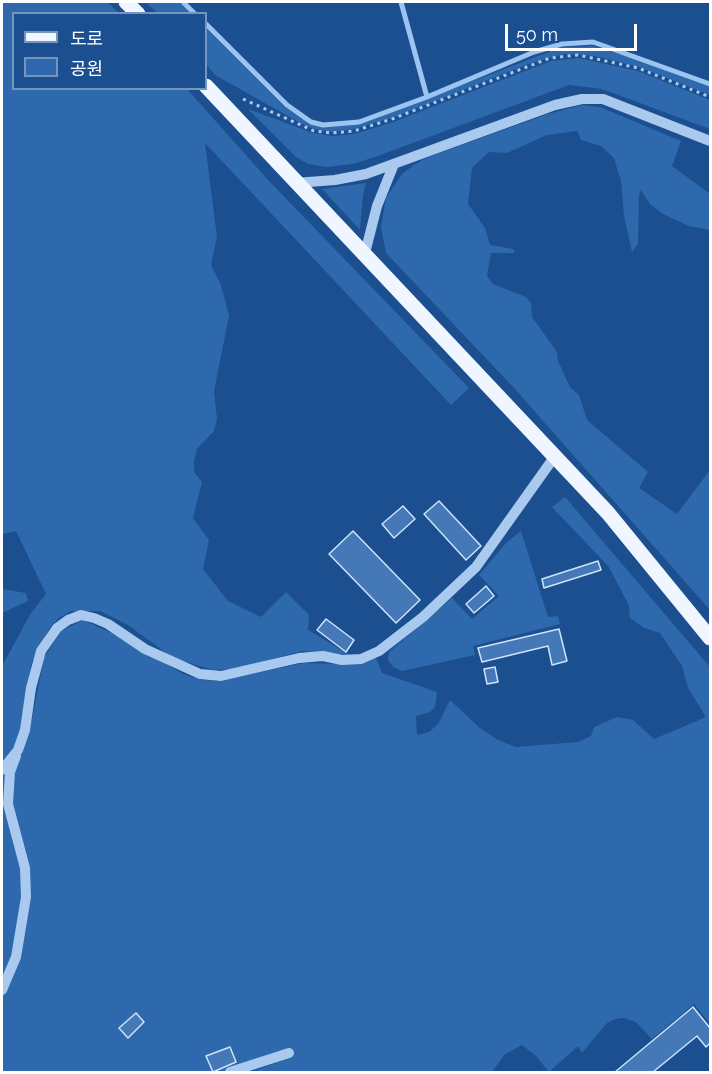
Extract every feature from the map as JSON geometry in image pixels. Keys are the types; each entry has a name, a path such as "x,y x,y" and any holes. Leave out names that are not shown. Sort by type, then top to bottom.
{"main road":[{"path":"207,87 555,456 640,550 711,639"}],"street":[{"path":"295,183 334,180 394,164 555,105 582,99 603,99 711,141"},
{"path":"365,254 377,206 394,164"},
{"path":"2,990 16,957 26,897 25,868 8,804 10,772 25,730 33,678 41,651 57,628 81,615 94,618 108,624 145,649 200,674 221,676 299,658 323,656 342,660 361,659 379,651 423,617 476,567 555,456"},
{"path":"2,770 18,750"},
{"path":"230,1072 289,1053"}],"path":[{"path":"234,96 314,131 332,133 354,131 392,120 550,58 578,55 638,68 711,97"}],"green space":[{"path":"2,2 107,2 118,12 12,12 12,90 188,90 270,182 469,388 451,405 205,143 217,237 211,265 221,285 229,316 214,391 217,419 214,431 197,449 194,461 194,472 202,482 193,518 209,540 203,569 228,601 261,617 286,592 309,615 308,630 350,655 303,651 234,669 213,670 173,658 128,625 100,611 71,611 59,618 49,629 32,661 18,742 2,765 2,666 31,613 46,594 16,531 3,534 2,539"},
{"path":"146,2 179,2 190,12 156,12"},
{"path":"207,29 285,107 310,124 323,127 360,124 562,47 593,46 642,61 710,86 710,95 639,67 595,56 564,54 531,63 392,118 353,129 332,132 302,124 215,75 207,65"},
{"path":"578,58 638,71 710,100 710,129 602,89 569,85 378,156 353,164 327,167 308,164 296,157 248,109 313,133 332,136 354,134 393,122 551,61"},
{"path":"582,105 600,107 681,141 672,166 710,194 710,230 689,226 663,214 650,204 641,190 638,244 632,252 624,216 621,181 614,158 601,146 581,140 577,131 547,135 507,153 489,152 472,168 468,204 485,228 490,245 513,249 515,253 491,253 487,276 493,284 526,297 531,303 532,317 557,352 558,361 570,387 579,395 587,420 648,472 639,488 677,514 710,470 710,610 514,388 386,253 381,227 386,198 402,174 426,158 548,114"},
{"path":"366,183 363,195 360,230 322,189"},
{"path":"565,497 710,667 710,1024 694,1004 652,1039 636,1022 624,1018 615,1019 607,1023 582,1053 578,1046 549,1072 536,1056 522,1045 505,1054 492,1072 251,1072 290,1058 288,1050 221,1072 2,1072 2,996 10,980 29,897 11,804 13,773 29,733 44,658 60,632 83,620 123,638 183,674 202,680 218,681 304,663 341,664 376,658 382,673 437,692 435,707 430,712 416,716 417,735 429,732 438,724 450,700 480,728 498,740 516,747 578,742 591,736 594,727 617,717 633,720 654,739 706,717 688,688 682,666 660,633 644,628 630,618 629,606 609,567 552,507"},
{"path":"521,531 548,617 558,616 560,624 473,646 475,655 402,671 393,667 388,660 389,652 452,598 472,619 499,596 479,575 507,542"},
{"path":"2,589 26,593 28,601 2,613"},
{"path":"10,764 7,771 22,868 23,897 13,957 2,984 2,778"}],"building":[{"path":"439,501 481,546 466,560 424,514"},
{"path":"403,506 415,519 394,538 382,524"},
{"path":"353,531 420,600 396,623 329,554"},
{"path":"598,561 601,570 544,588 542,579"},
{"path":"486,586 494,596 474,613 466,604"},
{"path":"326,619 354,640 346,652 317,630"},
{"path":"559,629 567,661 552,665 548,646 482,662 478,648"},
{"path":"495,667 498,682 487,684 484,669"},
{"path":"693,1007 710,1028 710,1043 706,1047 697,1036 653,1072 615,1072"},
{"path":"136,1013 144,1022 128,1038 119,1028"},
{"path":"230,1047 236,1062 213,1072 206,1056"}],"waterway":[{"path":"183,2 193,12"},
{"path":"401,2 427,97 534,52 562,44 593,42 710,84"},
{"path":"207,25 287,105 311,122 323,125 359,122 427,97"}]}
